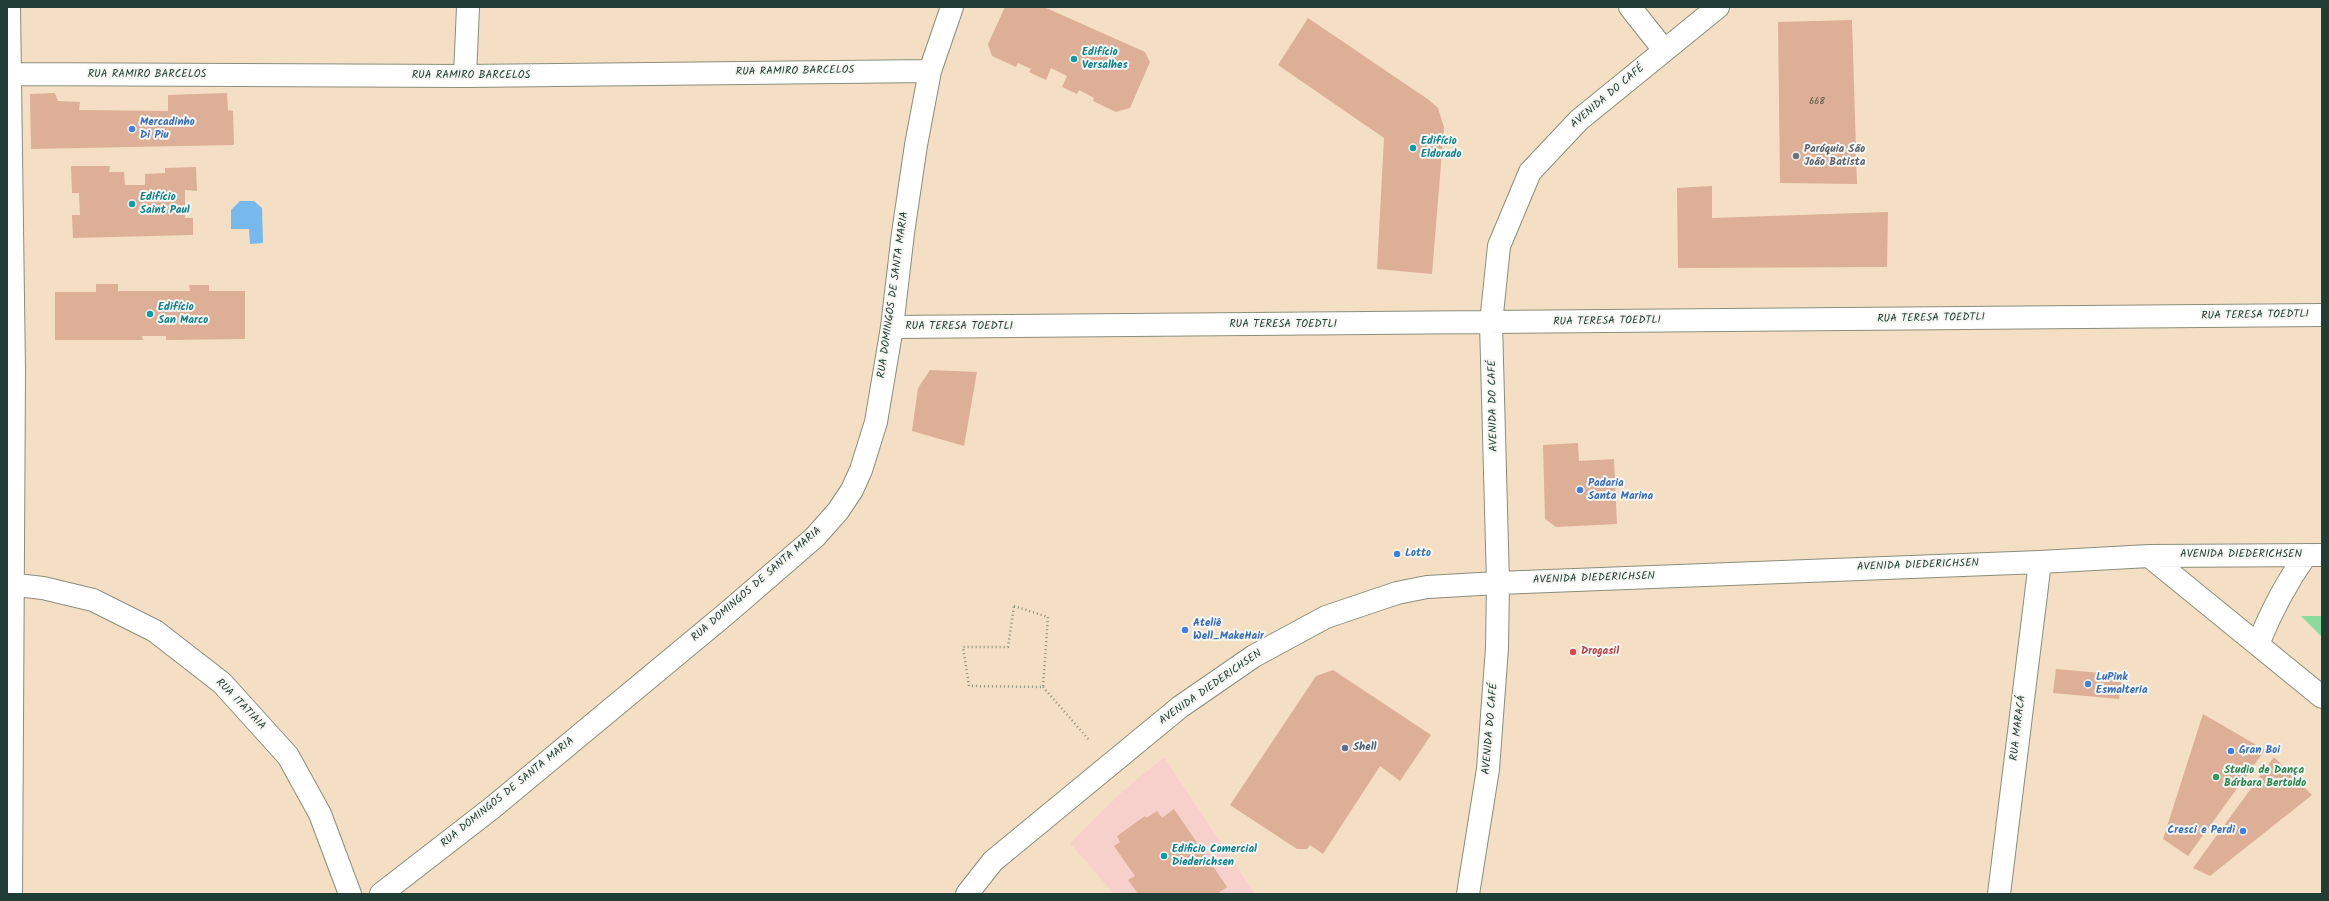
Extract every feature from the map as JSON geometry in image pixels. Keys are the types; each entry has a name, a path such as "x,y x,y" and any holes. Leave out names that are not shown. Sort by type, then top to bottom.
{"street":[{"path":"10,7 9,583 11,894"},
{"path":"465,76 468,7"},
{"name":"RUA DOMINGOS DE SANTA MARIA","path":"381,894 492,808 728,613 819,532 852,490 861,470 876,422 892,327 904,226 930,71 952,7"},
{"path":"1630,7 1664,50"},
{"name":"AVENIDA DO CAFÉ","path":"1468,894 1488,769 1497,648 1498,583 1492,323 1499,246 1530,172 1579,120 1718,7"},
{"name":"RUA RAMIRO BARCELOS","path":"11,74 465,76 930,71"},
{"name":"RUA TERESA TOEDTLI","path":"892,327 2322,315"},
{"path":"2258,644 2272,610 2293,574 2314,555"},
{"name":"AVENIDA DIEDERICHSEN","path":"967,894 993,861 1180,707 1254,656 1326,617 1397,593 1419,588 1498,583 2040,562 2149,556 2314,555"},
{"path":"2149,556 2322,697"},
{"name":"RUA MARACÁ","path":"1999,894 2040,562"},
{"name":"RUA ITATIAIA","path":"9,583 93,600 154,631 222,683 288,756 320,814 350,894"}],"path":[{"path":"1043,687 969,686 963,646 1008,647 1014,606 1048,617 1043,687 1110,764"}],"shaded area":[{"path":"1164,757 1255,894 1114,894 1070,843 1123,791"}],"green space":[{"path":"2301,616 2322,616 2322,637"}],"water":[{"path":"240,201 254,201 262,208 263,243 250,244 249,229 231,229 231,210"}],"building":[{"name":"Edifício Versalhes","path":"1005,7 1044,7 1145,52 1150,62 1130,108 1116,112 1093,101 1094,98 1079,90 1077,94 1062,87 1067,76 1051,68 1046,80 1029,72 1031,69 1018,63 1016,67 992,56 988,44"},
{"name":"Edifício Eldorado","path":"1308,18 1429,100 1438,108 1444,127 1432,274 1377,269 1384,138 1278,65"},
{"path":"1852,20 1857,184 1780,183 1778,22"},
{"name":"Mercadinho Di Piu","path":"55,93 58,101 80,102 79,110 168,111 168,95 227,93 228,110 233,111 234,145 31,149 30,94"},
{"name":"Edifício Saint Paul","path":"71,166 110,166 109,172 124,172 125,185 145,185 145,174 165,173 165,168 196,167 197,191 185,190 185,218 193,218 193,235 73,238 72,215 80,215 79,193 72,193"},
{"path":"1712,186 1712,218 1888,212 1887,267 1678,268 1677,188"},
{"name":"Edifício San Marco","path":"96,284 118,284 118,291 190,291 189,285 209,285 209,291 245,291 245,339 166,340 166,336 142,336 143,340 55,340 55,292 96,292"},
{"path":"930,370 977,372 964,446 912,431 918,388"},
{"name":"Padaria Santa Marina","path":"1578,443 1579,461 1614,459 1617,524 1556,527 1545,519 1543,445"},
{"name":"LuPink Esmalteria","path":"2056,669 2123,675 2119,699 2053,693"},
{"name":"Shell","path":"1333,670 1431,735 1400,781 1380,766 1323,854 1310,845 1307,849 1297,849 1230,805 1316,676"},
{"path":"2203,714 2265,750 2188,856 2163,839"},
{"name":"Cresci e Perdi","path":"2274,757 2312,795 2210,876 2193,868"},
{"name":"Edificio Comercial Diederichsen","path":"1174,809 1227,887 1217,894 1138,894 1128,880 1135,876 1114,846 1120,842 1117,836 1145,816 1146,818 1157,811 1162,818"}],"place":[{"name":"Edifício Versalhes","path":"1074,59"},
{"name":"Mercadinho Di Piu","path":"132,129"},
{"name":"Edifício Eldorado","path":"1413,148"},
{"name":"Paróquia São João Batista","path":"1796,156"},
{"name":"Edifício Saint Paul","path":"132,204"},
{"name":"Edifício San Marco","path":"150,314"},
{"name":"Padaria Santa Marina","path":"1580,490"},
{"name":"Lotto","path":"1397,554"},
{"name":"Ateliê Well_MakeHair","path":"1185,630"},
{"name":"Drogasil","path":"1573,652"},
{"name":"LuPink Esmalteria","path":"2088,684"},
{"name":"Shell","path":"1345,748"},
{"name":"Gran Boi","path":"2231,751"},
{"name":"Studio de Dança Bárbara Bertoldo","path":"2216,777"},
{"name":"Cresci e Perdi","path":"2243,831"},
{"name":"Edificio Comercial Diederichsen","path":"1164,856"}]}
